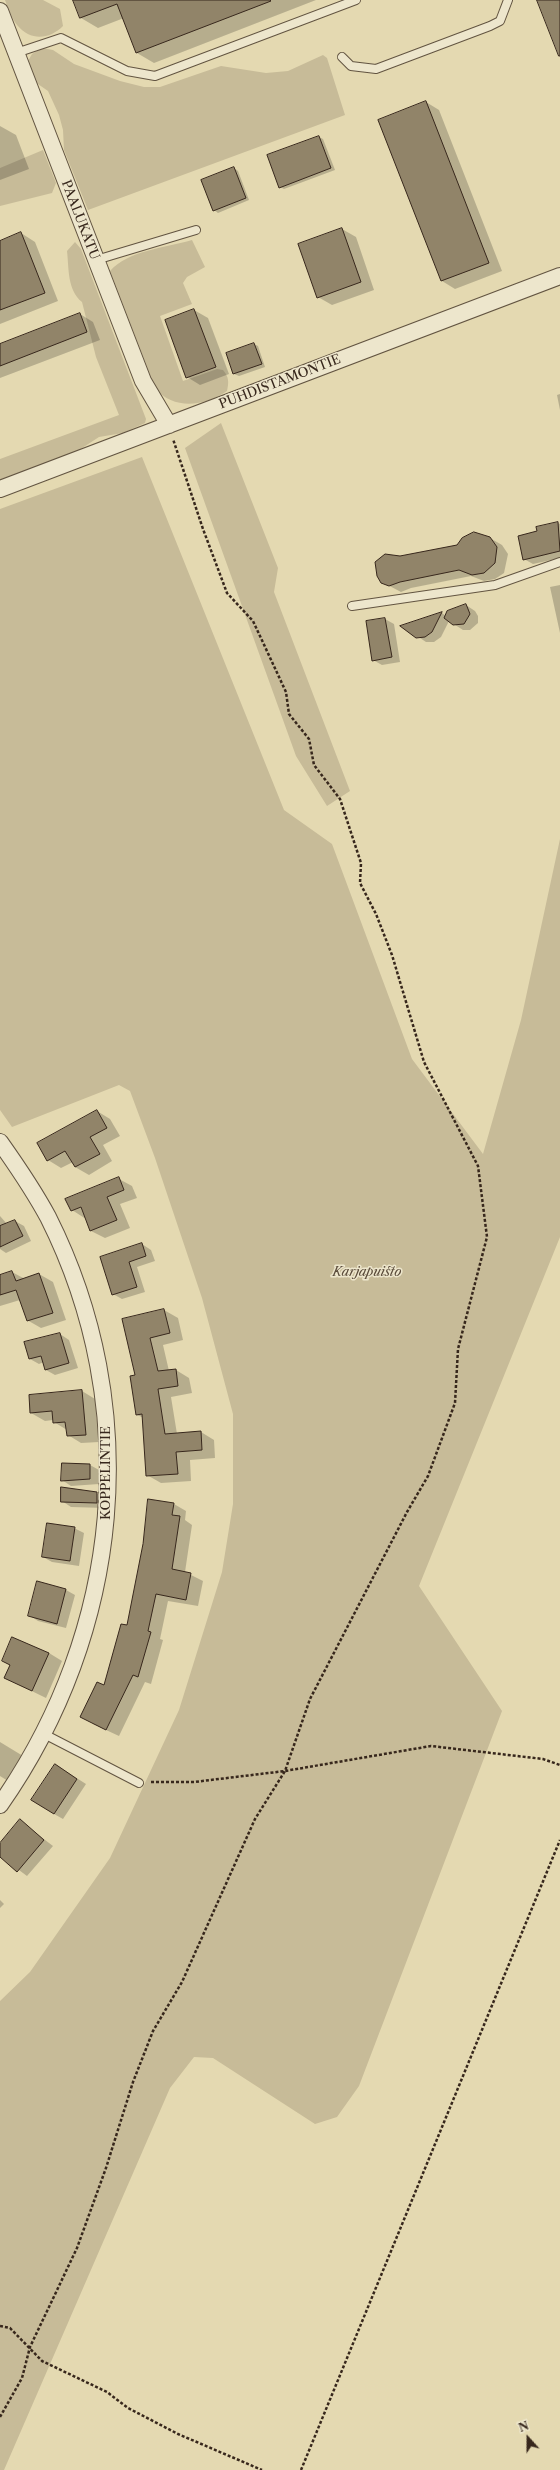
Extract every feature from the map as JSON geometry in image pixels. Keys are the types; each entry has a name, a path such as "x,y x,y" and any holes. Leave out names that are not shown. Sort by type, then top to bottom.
{"street":[{"name":"PAALUKATU","path":"0,11 143,381 169,425"},
{"name":"PUHDISTAMONTIE","path":"0,489 560,276"},
{"name":"KOPPELINTIE","path":"0,1142 47,1216 65,1254 80,1295 91,1336 106,1417 109,1475 106,1530 94,1596 70,1675 44,1734 0,1805"}],"lane":[{"path":"16,53 61,38 127,71 155,76 356,0"},
{"path":"342,57 351,66 376,69 495,24 500,21 508,0"},
{"path":"96,260 196,230"},
{"path":"352,606 495,585 560,562"},
{"path":"44,1734 139,1782"}],"path":[{"path":"0,2417 22,2378 30,2347 77,2248 106,2168 133,2082 152,2031 182,1982 255,1819 285,1771 310,1699 407,1512 428,1476 455,1403 458,1349 487,1237 478,1166 424,1062 392,955 376,914 360,883 361,863 340,799 314,765 309,739 289,714 286,692 253,621 227,593 203,529 169,425"},
{"path":"139,1782 194,1782 285,1771 431,1746 542,1759 560,1765"},
{"path":"302,2470 560,1840"},
{"path":"0,2326 10,2328 42,2361 107,2392 128,2408 178,2434 262,2470"}],"green space":[{"path":"5,0 43,0 60,9 63,26 52,34 46,36 40,37 28,34 15,23"},
{"path":"42,48 53,50 74,64 120,81 144,87 160,87 221,66 266,73 288,71 323,55 327,58 345,115 88,210 64,150 63,130 59,115 48,91 35,82 28,61 32,54"},
{"path":"43,150 56,183 52,193 0,206 0,168"},
{"path":"192,240 205,267 187,277 183,283 192,304 160,316 183,381 217,369 223,370 228,382 227,391 209,400 190,404 171,400 155,388 110,271 127,258 137,254"},
{"path":"75,242 81,249 146,419 145,423 123,433 99,437 79,450 0,480 0,459 119,415 96,357 82,302 77,297 71,285 67,251"},
{"path":"221,423 278,568 274,592 350,791 327,806 296,756 185,448"},
{"name":"Karjapuisto","path":"142,457 284,810 332,844 412,1059 483,1154 521,1020 560,839 560,1237 419,1586 502,1711 359,2086 337,2117 315,2124 213,2058 194,2057 170,2088 4,2470 0,2470 0,2001 30,1972 110,1858 179,1710 222,1572 233,1504 233,1414 202,1298 155,1158 130,1091 119,1085 12,1127 0,1110 0,509"}],"building":[{"path":"73,0 271,1 136,53 117,4 80,18"},
{"path":"537,0 560,0 560,56 559,56"},
{"path":"426,101 489,263 441,281 378,120"},
{"path":"319,136 331,168 279,188 267,155"},
{"path":"234,167 246,198 213,211 201,180"},
{"path":"342,228 361,282 317,298 298,244"},
{"path":"21,232 45,293 0,310 0,241"},
{"path":"194,309 216,367 186,378 165,320"},
{"path":"80,313 87,332 0,366 0,344"},
{"path":"254,343 262,364 233,374 226,353"},
{"path":"558,522 560,551 523,560 518,536 537,531 536,527"},
{"path":"474,532 490,537 497,547 495,563 484,573 472,575 459,570 400,582 389,586 381,583 377,576 375,562 385,554 400,556 457,545 462,538"},
{"path":"466,604 470,614 464,624 453,625 444,618 447,611"},
{"path":"442,612 432,632 425,637 416,638 400,626"},
{"path":"385,618 392,657 372,661 366,621"},
{"path":"97,1110 107,1128 90,1137 100,1154 75,1167 65,1151 47,1161 37,1143"},
{"path":"119,1177 124,1190 107,1197 117,1220 90,1231 81,1207 71,1211 65,1199"},
{"path":"15,1220 23,1236 0,1247 0,1226"},
{"path":"142,1243 146,1256 129,1262 137,1287 112,1295 100,1257"},
{"path":"12,1271 16,1281 39,1273 53,1313 27,1321 16,1290 0,1295 0,1275"},
{"path":"164,1309 170,1333 150,1338 158,1371 176,1369 178,1386 158,1389 165,1434 201,1431 202,1450 176,1452 178,1474 146,1476 142,1414 136,1415 130,1376 135,1375 122,1319"},
{"path":"60,1333 69,1363 45,1370 41,1356 29,1359 24,1342"},
{"path":"82,1390 86,1435 67,1436 65,1422 53,1423 52,1411 30,1413 29,1395"},
{"path":"62,1463 90,1464 90,1479 61,1481"},
{"path":"61,1487 97,1492 97,1503 61,1502"},
{"path":"148,1499 174,1503 172,1515 180,1516 172,1569 191,1573 186,1600 156,1594 148,1631 151,1632 138,1677 133,1675 106,1730 80,1717 97,1682 104,1685 121,1624 127,1625 143,1544"},
{"path":"47,1523 75,1527 70,1561 42,1557"},
{"path":"37,1581 66,1589 57,1624 28,1616"},
{"path":"12,1637 49,1653 32,1691 4,1678 10,1665 2,1661"},
{"path":"55,1764 77,1779 54,1814 31,1800"},
{"path":"20,1819 44,1840 17,1872 0,1857 0,1843"}]}
